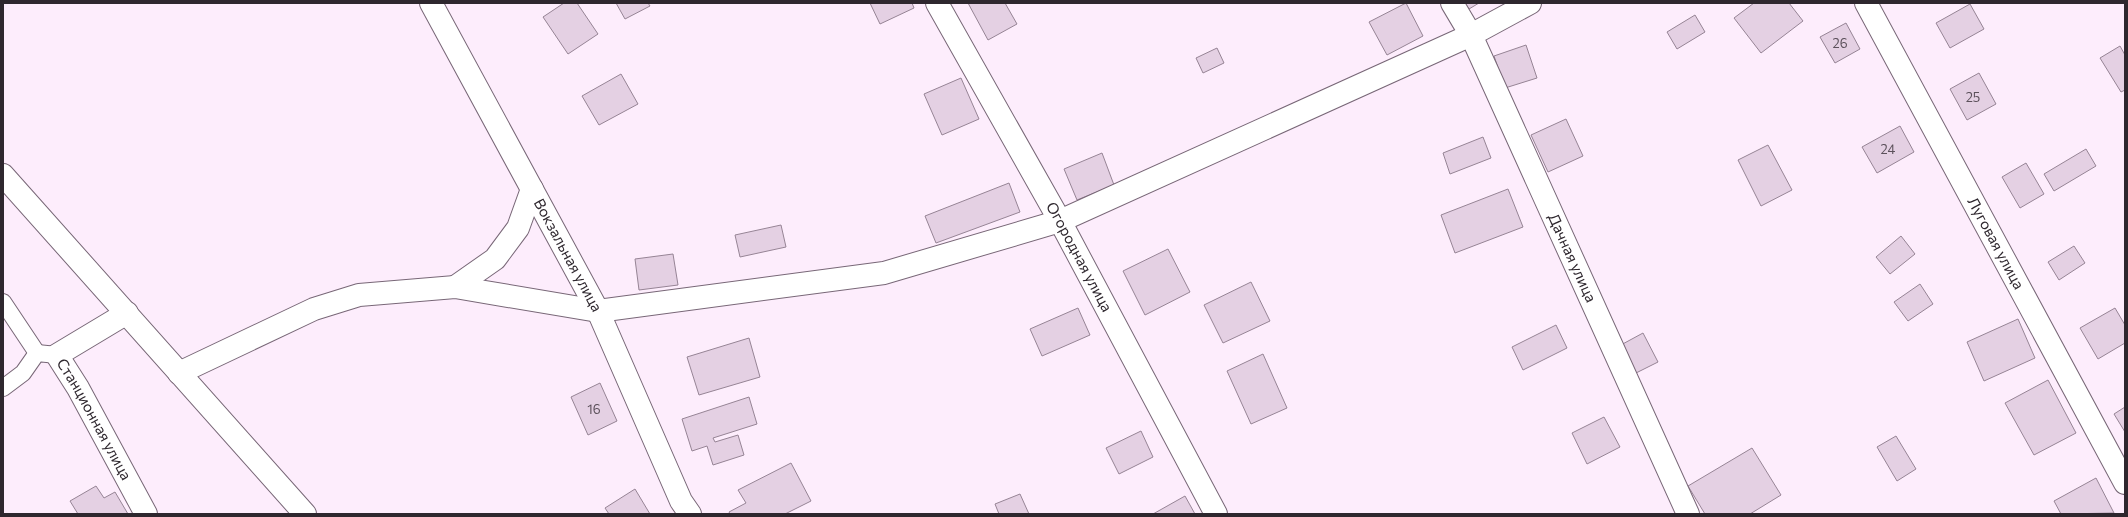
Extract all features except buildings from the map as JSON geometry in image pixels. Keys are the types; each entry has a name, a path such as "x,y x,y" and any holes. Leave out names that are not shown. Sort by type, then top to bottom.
{"street":[{"name":"Вокзальная улица","path":"431,3 598,312 681,501 690,514"},
{"name":"Огородная улица","path":"937,3 1060,221 1216,514"},
{"name":"Дачная улица","path":"1452,3 1471,35 1688,514"},
{"path":"179,373 314,309 359,295 455,287 598,312 884,273 1060,221 1471,35 1530,3"},
{"name":"Луговая улица","path":"1866,3 2125,483"},
{"path":"3,175 305,514"},
{"path":"455,287 495,259 518,228 532,190"},
{"name":"Станционная улица","path":"127,313 47,354 78,388 146,514"}],"lane":[{"path":"3,302 47,354 3,388"}]}
